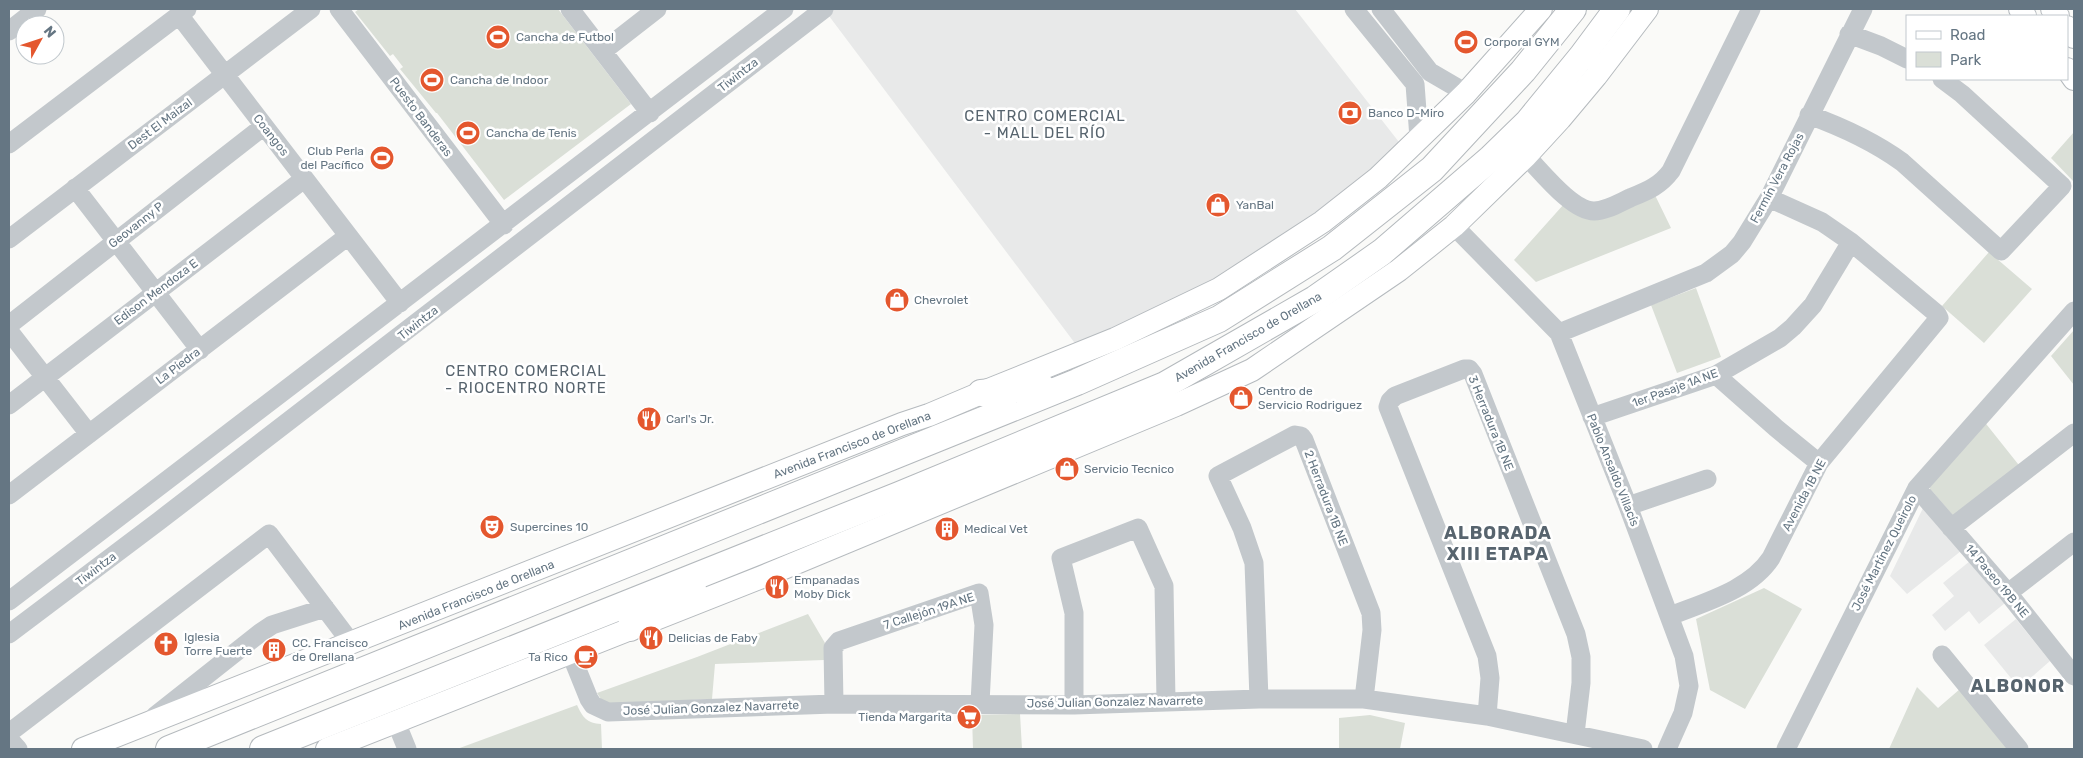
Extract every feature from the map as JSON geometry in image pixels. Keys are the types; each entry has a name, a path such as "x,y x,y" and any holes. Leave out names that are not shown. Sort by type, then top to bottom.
{"highway":[{"name":"Avenida Francisco de Orellana","path":"169,749 1077,382 1219,319 1320,255 1432,169 1523,71 1573,9"},
{"name":"Avenida Francisco de Orellana","path":"263,749 955,472 1166,385 1314,300 1382,252 1491,158 1528,122 1582,56 1617,9"},
{"path":"1260,330 1302,293 1321,280 1335,263 1332,256 1320,255"},
{"path":"981,393 1023,390 1077,382"},
{"path":"955,472 1054,454"},
{"path":"630,628 752,552"}],"main road":[{"name":"Avenida Francisco de Orellana","path":"83,749 352,644 902,424 929,415 1116,339 1219,289 1322,222 1378,178 1466,93 1540,9"},
{"name":"Avenida Francisco de Orellana","path":"327,749 762,576 1176,405 1252,370 1399,270 1454,226 1526,156 1596,76 1647,9"}],"street":[{"name":"Dest El Maizal","path":"9,239 311,9"},
{"name":"Puesto Banderas","path":"339,9 504,225"},
{"path":"570,9 650,113"},
{"path":"603,52 657,9"},
{"name":"Tiwintza","path":"9,601 504,225 784,9"},
{"name":"Tiwintza","path":"9,634 167,515 824,9"},
{"path":"1354,9 1414,84 1419,138"},
{"path":"1381,9 1430,72 1466,93"},
{"path":"1526,156 1581,209 1593,211 1605,209 1660,184 1671,171 1752,9"},
{"name":"Fermín Vera Rojas","path":"1559,333 1706,273 1732,254 1742,242 1769,198 1862,9"},
{"path":"9,31 27,12"},
{"name":"Coangos","path":"183,12 224,76 400,303"},
{"path":"9,144 183,12"},
{"path":"1849,34 1881,46 1906,58"},
{"path":"1414,84 1430,72"},
{"path":"1809,115 1846,128 1890,154 1913,172 1998,251 2003,250 2061,188 2061,183 1962,94 1943,80"},
{"path":"691,81 705,101"},
{"name":"Geovanny P","path":"9,325 264,126"},
{"name":"Edison Mendoza E","path":"9,405 304,179"},
{"path":"75,188 200,350"},
{"path":"1769,198 1822,222 1851,242"},
{"name":"Pablo Ansaldo Villacís","path":"1454,226 1559,333 1628,506 1684,656 1688,686 1683,713 1667,749"},
{"name":"La Piedra","path":"9,495 348,236"},
{"name":"Avenida 1B NE","path":"1670,616 1738,587 1762,570 1771,558 1819,463 1937,322 1937,314 1851,242"},
{"name":"1er Pasaje 1A NE","path":"1592,417 1716,375 1773,342 1793,328 1813,305 1851,242"},
{"name":"José Martínez Queirolo","path":"1789,749 1917,488 2074,310"},
{"path":"9,331 88,434"},
{"name":"3 Herradura 1B NE","path":"1487,716 1490,678 1487,656 1388,407 1394,396 1464,369 1469,369 1473,374 1576,634 1581,657 1581,683 1575,734"},
{"path":"1716,375 1819,463"},
{"path":"1951,528 2074,433"},
{"name":"2 Herradura 1B NE","path":"1259,698 1254,563 1242,528 1218,476 1295,434 1301,436 1304,440 1371,613 1372,630 1364,699"},
{"path":"1628,506 1707,479"},
{"name":"14 Paseo 19B NE","path":"1917,488 2008,593 2074,676"},
{"path":"1074,705 1074,613 1061,558 1138,528 1164,586 1166,701"},
{"path":"9,733 269,534 352,644"},
{"path":"2008,593 2074,542"},
{"name":"7 Callejón 19A NE","path":"834,704 832,648 839,641 979,593 984,625 980,703"},
{"path":"145,724 272,625 325,608"},
{"name":"José Julian Gonzalez Navarrete","path":"570,652 589,699 599,709 608,712 834,704 980,703 1074,705 1259,698 1364,699 1487,716 1643,749"},
{"path":"1942,655 2019,749"},
{"path":"396,722 407,749"},
{"path":"9,739 18,749"}],"shaded area":[{"path":"830,9 1295,9 1406,151 1246,271 1077,346 826,12"},
{"path":"1924,506 1961,551 1907,594 1890,576"},
{"path":"1970,561 2005,603 1979,624 1969,611 1945,631 1932,615 1954,596 1943,583"},
{"path":"2016,619 2050,661 2019,688 1984,645"}],"green space":[{"path":"359,9 558,9 631,104 504,200 437,113 400,69 403,67 393,54 390,56 355,12"},
{"path":"2074,132 2074,182 2051,158"},
{"path":"1653,191 1671,228 1536,282 1514,260 1564,204 1575,212"},
{"path":"1989,252 2032,289 1984,343 1942,306"},
{"path":"1696,288 1721,357 1677,373 1651,305"},
{"path":"2074,330 2074,385 2051,356"},
{"path":"1983,420 2022,469 1956,519 1926,484"},
{"path":"1764,588 1802,609 1745,709 1710,690 1696,619"},
{"path":"808,614 825,643 824,660 715,664 712,699 609,704 603,702 597,693 697,657"},
{"path":"1917,687 1938,708 1960,689 2011,749 1889,749"},
{"path":"577,705 586,719 601,724 602,749 457,749"},
{"path":"1020,714 1022,749 973,749 972,715"},
{"path":"1370,715 1405,723 1400,749 1339,749 1339,718"}],"place":[{"name":"Cancha de Futbol","path":"498,37"},
{"name":"Corporal GYM","path":"1466,42"},
{"name":"Cancha de Indoor","path":"432,80"},
{"name":"Banco D-Miro","path":"1350,113"},
{"name":"Cancha de Tenis","path":"468,133"},
{"name":"Club Perla del Pacífico","path":"382,158"},
{"name":"YanBal","path":"1218,205"},
{"name":"Chevrolet","path":"897,300"},
{"name":"Centro de Servicio Rodriguez","path":"1241,398"},
{"name":"Carl's Jr.","path":"649,419"},
{"name":"Servicio Tecnico","path":"1067,469"},
{"name":"Supercines 10","path":"492,527"},
{"name":"Medical Vet","path":"947,529"},
{"name":"Empanadas Moby Dick","path":"777,587"},
{"name":"Delicias de Faby","path":"651,638"},
{"name":"Iglesia Torre Fuerte","path":"166,644"},
{"name":"CC. Francisco de Orellana","path":"274,650"},
{"name":"Ta Rico","path":"586,657"},
{"name":"Tienda Margarita","path":"969,717"}],"district":[{"name":"CENTRO COMERCIAL - MALL DEL RÍO","path":"1045,124"},
{"name":"CENTRO COMERCIAL - RIOCENTRO NORTE","path":"526,380"},
{"name":"ALBORADA XIII ETAPA","path":"1498,543"},
{"name":"ALBONOR","path":"2018,686"}]}
